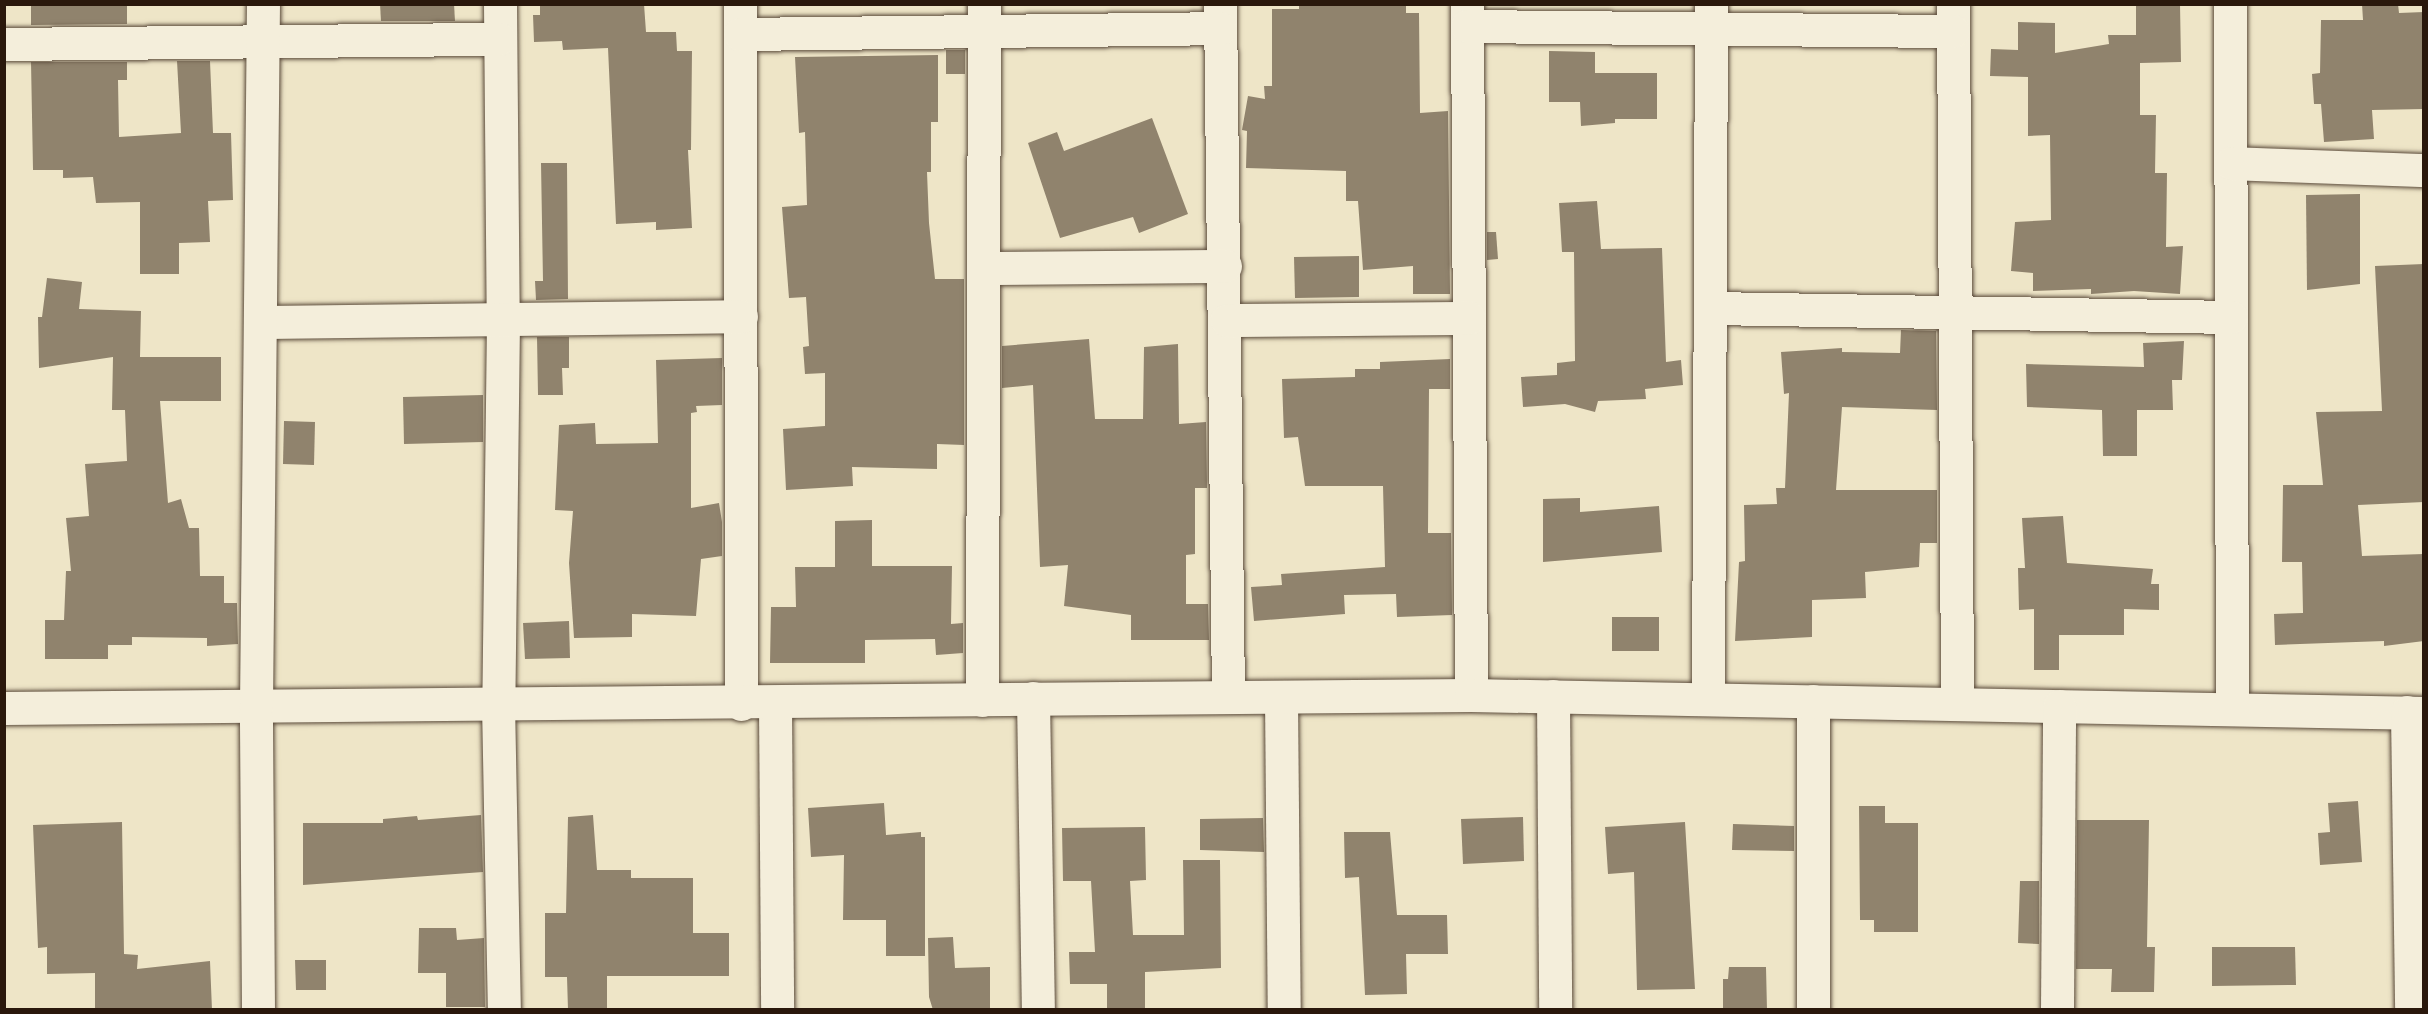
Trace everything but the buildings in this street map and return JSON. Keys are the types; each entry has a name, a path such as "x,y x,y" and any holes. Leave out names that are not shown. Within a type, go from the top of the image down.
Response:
{"street":[{"path":"258,1010 256,706 262,322 263,4"},
{"path":"500,4 502,321 498,703 504,1010"},
{"path":"2230,4 2232,708"},
{"path":"1472,695 1467,15 1953,18 1957,313 1958,701"},
{"path":"741,704 740,19 1220,16 1227,320 1228,697"},
{"path":"982,699 984,18"},
{"path":"1708,699 1711,18"},
{"path":"4,44 499,39"},
{"path":"2231,163 2424,170"},
{"path":"985,268 1225,266"},
{"path":"1711,308 2231,317"},
{"path":"262,322 502,321 741,316"},
{"path":"1227,320 1468,318"},
{"path":"4,708 498,703 741,704 1033,698 1472,695 1958,701 2059,706 2415,712 2411,1010"},
{"path":"1553,696 1555,1010"},
{"path":"1281,697 1284,1010"},
{"path":"1033,698 1038,1010"},
{"path":"1813,701 1813,1010"},
{"path":"775,703 777,1010"},
{"path":"2057,1010 2059,706"}]}
